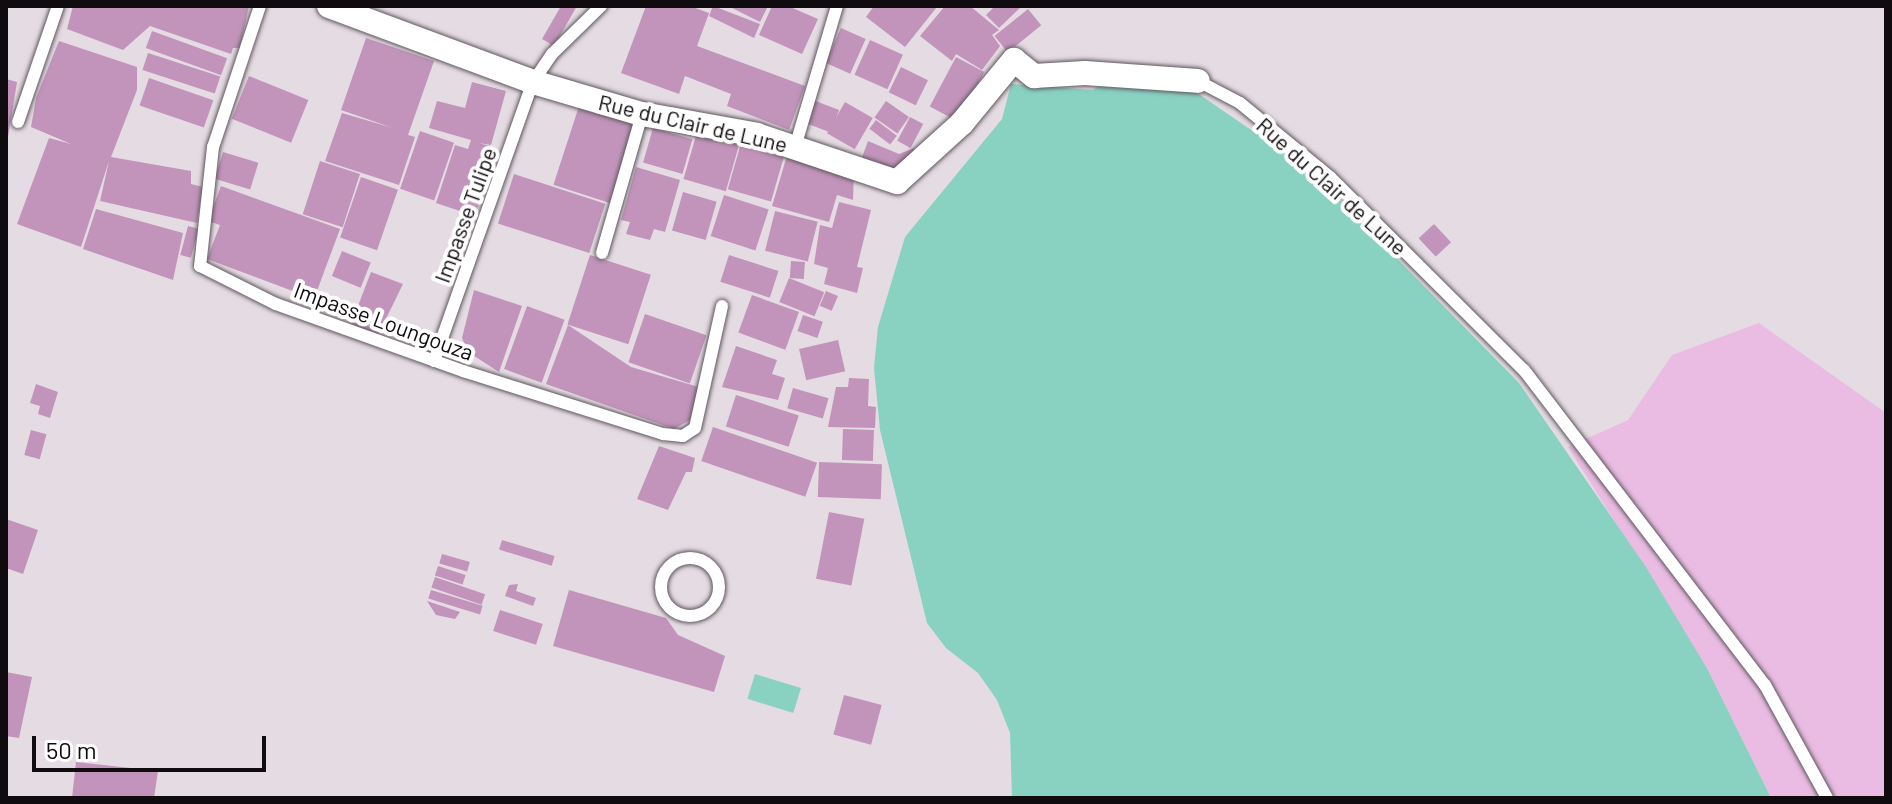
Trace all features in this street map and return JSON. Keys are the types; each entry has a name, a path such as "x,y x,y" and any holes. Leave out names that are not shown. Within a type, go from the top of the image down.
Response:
{"street":[{"name":"Rue du Clair de Lune","path":"329,6 533,82 642,114 795,147 897,182 962,123 1014,60 1034,76 1085,73 1198,81"}],"lane":[{"path":"18,122 58,6"},
{"name":"Impasse Loungouza","path":"260,6 213,147 200,266 276,304 434,361 663,434 683,436 695,428 722,306"},
{"name":"Impasse Tulipe","path":"434,361 533,82 552,54 601,6"},
{"path":"795,147 837,6"},
{"name":"Rue du Clair de Lune","path":"1198,81 1240,103 1330,177 1524,370 1765,685 1827,798"},
{"path":"602,253 642,114"},
{"path":"689,558 703,561 714,569 718,596 699,615 672,610 661,585 665,572 689,558"}],"shaded area":[{"path":"1112,77 1190,88 1311,171 1519,383 1646,567 1708,670 1771,798 1012,798 1010,733 997,700 978,673 946,648 927,623 880,430 874,368 878,327 905,237 1002,119 1011,84 1093,90"},
{"path":"1759,323 1886,413 1886,798 1771,798 1708,670 1568,447 1628,420 1672,355"},
{"path":"755,674 801,688 793,713 747,699"}],"building":[{"path":"73,6 249,6 240,48 233,48 231,54 150,26 123,50 67,29"},
{"path":"561,6 577,6 554,46 542,39"},
{"path":"646,6 690,6 709,13 697,46 805,86 789,130 727,106 731,94 685,76 679,94 621,73"},
{"path":"713,6 760,24 754,38 709,16"},
{"path":"728,6 768,6 760,22"},
{"path":"772,6 788,6 818,19 802,54 759,35"},
{"path":"874,6 937,7 905,47 866,17"},
{"path":"945,6 970,6 999,30 992,35 1000,46 982,70 956,54 952,61 920,36"},
{"path":"995,6 1022,6 999,28 986,15"},
{"path":"1028,9 1041,25 1008,52 995,36"},
{"path":"841,28 866,39 850,74 826,63"},
{"path":"152,31 227,58 221,75 146,48"},
{"path":"366,38 434,61 408,135 415,137 399,185 325,161 342,113 393,128 341,110"},
{"path":"870,40 903,55 887,89 855,75"},
{"path":"59,41 137,67 137,90 111,157 191,171 191,184 203,187 197,223 100,201 109,161 81,247 17,224 49,138 71,144 31,127 36,98"},
{"path":"148,53 220,76 215,94 142,70"},
{"path":"956,57 984,72 958,121 930,106"},
{"path":"901,67 928,80 916,105 889,92"},
{"path":"249,76 308,100 291,143 232,119"},
{"path":"149,78 213,100 204,128 140,105"},
{"path":"6,79 17,82 8,137 6,137"},
{"path":"472,82 506,91 491,145 479,143 490,146 488,154 480,153 494,157 475,216 436,203 455,145 468,149 471,140 429,128 437,101 465,108"},
{"path":"813,100 839,110 831,132 804,122"},
{"path":"886,101 909,117 897,133 875,117"},
{"path":"845,102 873,118 855,149 827,133"},
{"path":"580,103 636,121 610,203 553,185"},
{"path":"910,117 923,124 911,148 897,141"},
{"path":"876,120 897,136 890,144 869,129"},
{"path":"653,128 692,139 682,174 643,163"},
{"path":"420,131 454,143 434,200 400,189"},
{"path":"697,132 739,144 726,191 683,179"},
{"path":"868,141 899,154 914,148 919,159 903,174 859,166"},
{"path":"741,143 784,155 771,202 728,189"},
{"path":"223,152 258,163 250,190 215,179"},
{"path":"788,152 854,171 853,200 837,195 829,222 772,206"},
{"path":"320,161 360,174 343,227 303,214"},
{"path":"636,167 680,180 665,232 654,229 650,240 626,234 630,222 621,220"},
{"path":"514,174 605,204 589,253 498,223"},
{"path":"361,177 398,190 377,250 340,238"},
{"path":"221,186 340,229 314,299 207,259 220,225 208,221"},
{"path":"683,192 717,202 706,240 672,230"},
{"path":"724,195 769,210 755,250 711,236"},
{"path":"839,202 871,210 857,267 863,268 857,293 824,284 828,268 814,264 820,225 832,228"},
{"path":"96,209 183,233 173,280 83,249"},
{"path":"775,211 818,222 808,261 765,251"},
{"path":"1434,224 1451,242 1436,257 1419,238"},
{"path":"188,226 199,229 191,258 180,255"},
{"path":"342,251 371,263 361,288 332,276"},
{"path":"590,255 651,275 628,344 567,324"},
{"path":"729,255 778,271 770,298 720,282"},
{"path":"791,261 805,262 804,279 790,278"},
{"path":"371,272 403,284 378,335 351,324"},
{"path":"789,278 824,292 814,316 779,302"},
{"path":"474,290 522,306 499,372 468,352 462,338"},
{"path":"826,291 838,296 832,311 820,306"},
{"path":"752,295 799,312 785,350 738,333"},
{"path":"527,306 565,320 542,383 504,369"},
{"path":"645,314 706,335 690,383 628,362"},
{"path":"803,315 823,322 817,338 797,331"},
{"path":"568,325 631,367 702,388 690,420 674,429 546,384"},
{"path":"838,340 845,371 806,380 799,349"},
{"path":"736,346 777,360 772,374 785,378 778,400 722,387"},
{"path":"849,378 869,379 868,406 876,407 875,428 828,427 836,387 848,387"},
{"path":"36,384 58,392 50,418 38,414 40,406 30,403"},
{"path":"793,388 829,398 823,418 787,408"},
{"path":"736,395 799,415 789,447 726,426"},
{"path":"713,427 817,463 805,497 701,461"},
{"path":"843,429 874,430 873,461 842,460"},
{"path":"31,430 46,434 40,459 24,455"},
{"path":"659,446 695,458 692,472 686,472 668,510 637,499"},
{"path":"819,462 882,464 881,499 818,497"},
{"path":"829,512 864,519 851,586 816,579"},
{"path":"6,519 38,530 23,574 6,568"},
{"path":"502,540 555,556 552,566 499,550"},
{"path":"442,554 470,562 467,572 439,564"},
{"path":"438,566 466,575 462,584 435,576"},
{"path":"435,577 485,594 482,605 431,587"},
{"path":"518,584 516,591 536,598 533,606 505,596 509,585"},
{"path":"431,590 483,606 480,614 428,599"},
{"path":"569,590 666,618 678,635 725,656 714,692 553,646"},
{"path":"427,601 460,612 455,619 436,615"},
{"path":"500,610 543,624 536,645 493,631"},
{"path":"6,672 32,677 19,738 6,736"},
{"path":"844,695 882,705 871,745 833,735"},
{"path":"76,762 158,771 154,798 72,798"}]}
